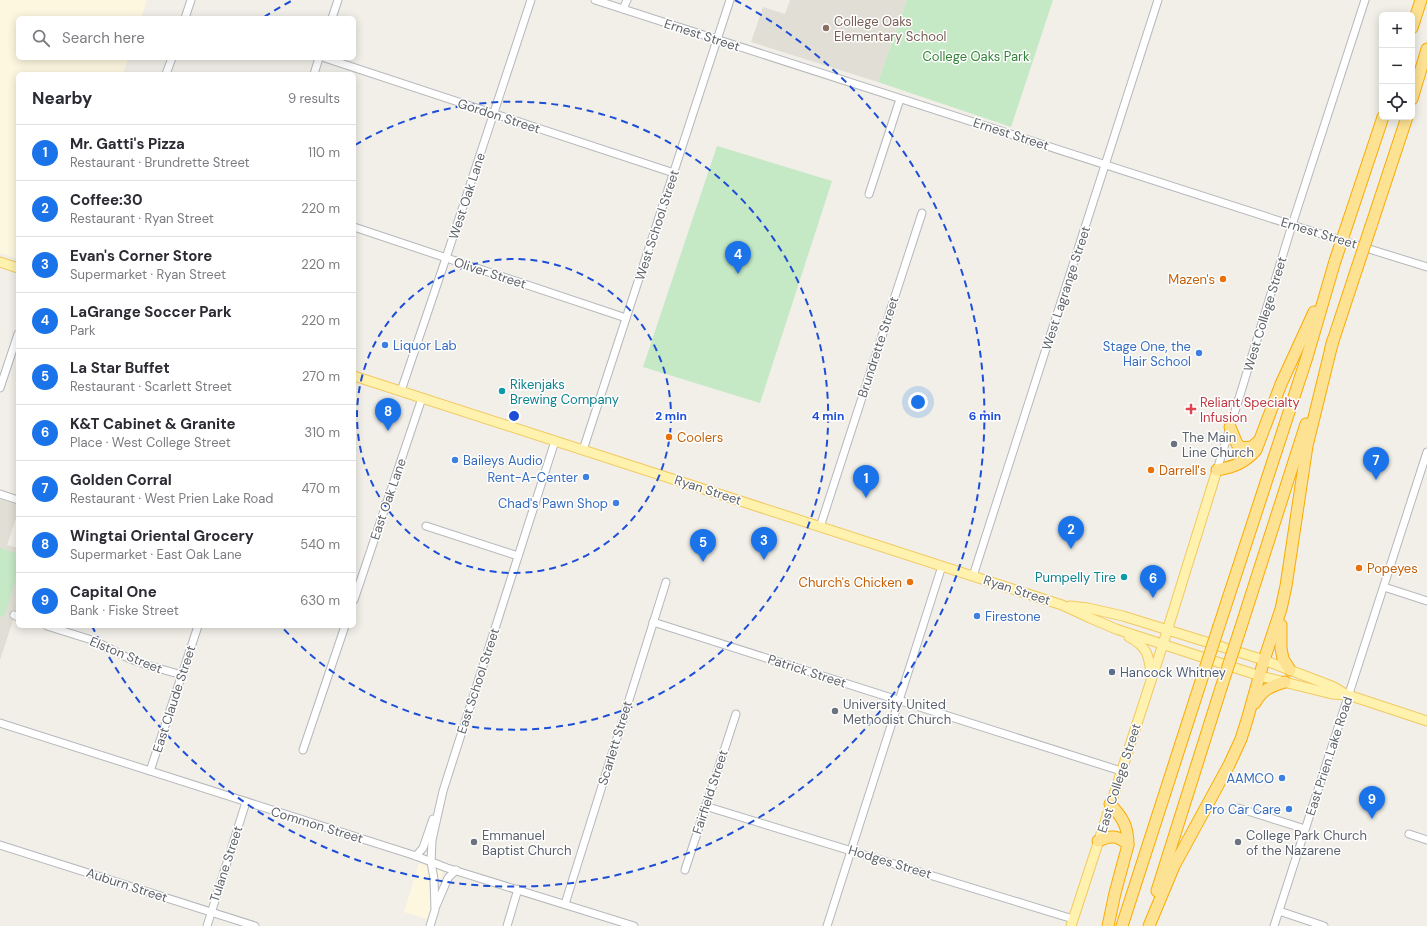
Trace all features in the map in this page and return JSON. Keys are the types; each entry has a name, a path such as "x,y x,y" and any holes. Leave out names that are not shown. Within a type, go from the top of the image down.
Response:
{"highway":[{"path":"1415,19 1421,0"},
{"path":"1415,89 1427,49"},
{"path":"1122,926 1307,357 1335,261 1382,120"},
{"path":"1146,926 1264,553 1406,120"},
{"path":"1217,470 1239,464 1249,458 1256,450 1281,384 1330,277"},
{"path":"1290,670 1283,660 1281,648 1280,634 1283,601 1307,446 1333,340"},
{"path":"1230,426 1237,444 1242,448 1252,447 1260,440"},
{"path":"1149,926 1174,866 1229,765 1241,739 1264,660 1277,626 1283,601"},
{"path":"1247,720 1256,700 1263,692 1270,686 1285,682"},
{"path":"1108,926 1114,893 1128,845 1128,832 1126,824 1110,804"},
{"path":"1098,841 1107,837 1114,837 1122,839 1128,845"}],"main road":[{"path":"0,262 16,267"},
{"name":"Ryan Street","path":"356,377 1062,605 1116,629 1260,676 1332,694 1348,695"},
{"name":"West College Street","path":"1167,630 1217,470"},
{"name":"Ryan Street","path":"1062,605 1088,608 1124,616 1264,660 1334,687 1348,695 1427,721"},
{"path":"1116,629 1138,641 1144,647 1148,655 1151,680"},
{"name":"East College Street","path":"1072,923 1167,630"}],"street":[{"path":"186,16 192,0"},
{"path":"333,16 338,0"},
{"name":"West Oak Lane","path":"401,391 531,0"},
{"name":"Ernest Street","path":"595,0 1292,225 1427,266"},
{"path":"624,9 627,0"},
{"name":"West School Street","path":"583,450 730,0"},
{"name":"West Lagrange Street","path":"973,576 1158,0"},
{"name":"West College Street","path":"1217,470 1292,225 1365,0"},
{"path":"167,72 171,60"},
{"path":"315,72 318,60"},
{"name":"Gordon Street","path":"330,60 674,173"},
{"path":"869,194 900,99"},
{"name":"Brundrette Street","path":"820,527 922,214"},
{"name":"Oliver Street","path":"356,228 626,318"},
{"path":"0,388 16,340"},
{"name":"East Oak Lane","path":"356,594 422,398"},
{"name":"East School Street","path":"430,926 435,910 434,879 431,862 432,840 443,791 555,441"},
{"name":"East Prien Lake Road","path":"1274,926 1427,452"},
{"path":"0,494 16,499"},
{"path":"426,526 518,556"},
{"path":"827,926 942,566"},
{"name":"Scarlett Street","path":"565,904 666,582"},
{"path":"1384,587 1427,601"},
{"name":"Patrick Street","path":"653,622 1121,771"},
{"name":"Elston Street","path":"54,628 95,641 122,655 147,665 182,675"},
{"name":"East Claude Street","path":"150,772 197,628"},
{"path":"303,750 344,628"},
{"name":"Fairfield Street","path":"685,870 736,714"},
{"name":"Common Street","path":"0,723 634,926"},
{"path":"416,856 422,848 443,791"},
{"name":"Tulane Street","path":"206,926 246,802"},
{"name":"Hodges Street","path":"706,806 851,850 1072,923"},
{"path":"1238,808 1305,829"},
{"path":"1409,834 1427,840"},
{"name":"Auburn Street","path":"0,845 255,926"},
{"path":"435,910 448,878 456,870"},
{"path":"507,926 518,889"},
{"path":"1279,911 1324,926"}],"shaded area":[{"path":"0,0 147,0 142,16 16,16 16,60 127,60 124,72 16,72 16,258 0,253"},
{"name":"College Oaks Elementary School","path":"790,0 907,0 878,82 751,42 763,7 785,14"},
{"path":"0,499 16,504 16,518 7,545 16,547 16,611 0,660"},
{"path":"419,863 443,871 427,919 404,912"}],"green space":[{"name":"College Oaks Park","path":"907,0 1053,0 1011,127 878,82"},
{"path":"717,146 832,181 760,403 643,367"},
{"path":"0,548 16,553 16,579 4,617 0,616"}],"place":[{"name":"College Oaks Elementary School","path":"826,28"},
{"name":"LaGrange Soccer Park","path":"738,274"},
{"name":"Mazen's","path":"1223,279"},
{"name":"Liquor Lab","path":"385,345"},
{"name":"Stage One, the Hair School","path":"1199,353"},
{"name":"Rikenjaks Brewing Company","path":"502,391"},
{"name":"Reliant Specialty Infusion","path":"1191,409"},
{"name":"Wingtai Oriental Grocery","path":"388,431"},
{"name":"Coolers","path":"669,437"},
{"name":"The Main Line Church","path":"1174,444"},
{"name":"Baileys Audio","path":"455,460"},
{"name":"Darrell's","path":"1151,470"},
{"name":"Rent-A-Center","path":"586,477"},
{"name":"Golden Corral","path":"1376,480"},
{"name":"Mr. Gatti's Pizza","path":"866,498"},
{"name":"Chad's Pawn Shop","path":"616,503"},
{"name":"Coffee:30","path":"1071,549"},
{"name":"Evan's Corner Store","path":"764,560"},
{"name":"La Star Buffet","path":"703,562"},
{"name":"Popeyes","path":"1359,568"},
{"name":"Pumpelly Tire","path":"1124,577"},
{"name":"Church's Chicken","path":"910,582"},
{"name":"K&T Cabinet & Granite","path":"1153,598"},
{"name":"Firestone","path":"977,616"},
{"name":"Hancock Whitney","path":"1112,672"},
{"name":"University United Methodist Church","path":"835,711"},
{"name":"AAMCO","path":"1282,778"},
{"name":"Pro Car Care","path":"1289,809"},
{"name":"Capital One","path":"1372,819"},
{"name":"Emmanuel Baptist Church","path":"474,842"},
{"name":"College Park Church of the Nazarene","path":"1238,842"}]}
